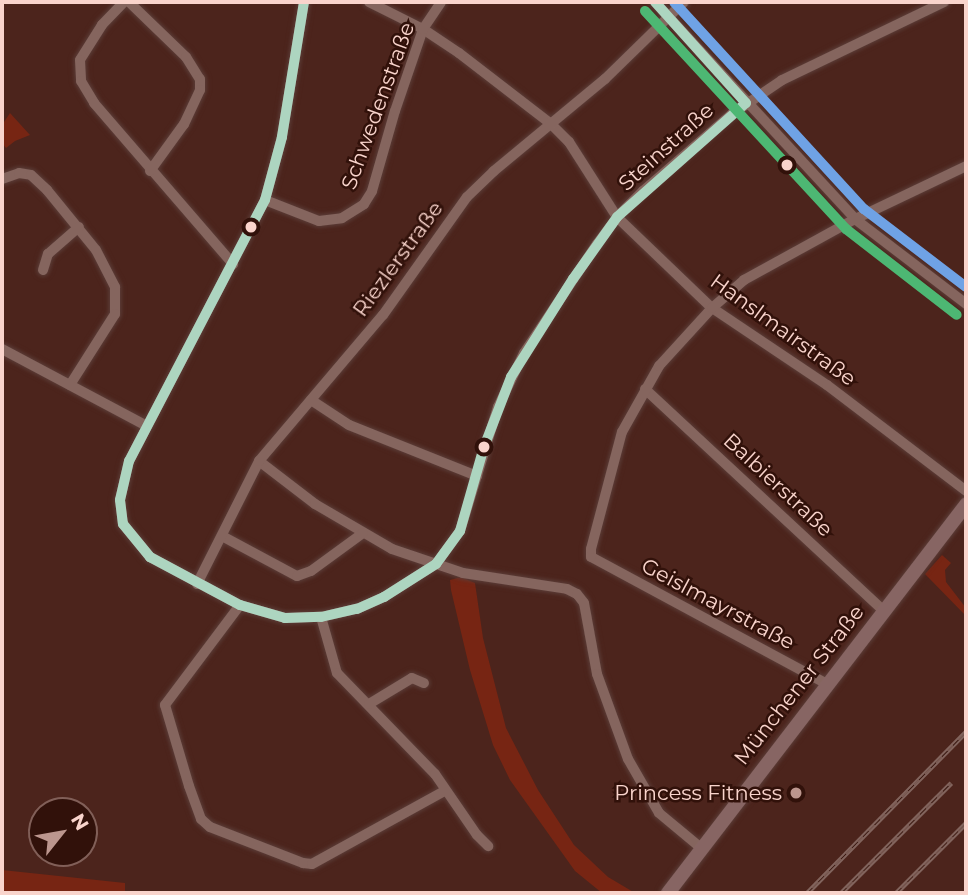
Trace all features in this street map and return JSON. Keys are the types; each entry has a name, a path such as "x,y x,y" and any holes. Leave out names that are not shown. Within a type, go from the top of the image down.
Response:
{"main road":[{"name":"Münchener Straße","path":"667,893 966,504"}],"street":[{"path":"150,171 184,124 200,90 200,79 186,57 127,2 102,25 80,60 81,81 94,103 150,171 233,264"},
{"name":"Steinstraße","path":"304,2 282,137 265,200 147,426 122,480 120,500 123,524 150,557 240,605 285,618 321,617 357,609 384,597 436,564 460,531 498,407 513,375 570,283 617,217 746,103 821,60 944,2"},
{"name":"Hanslmairstraße","path":"369,2 423,29 459,53 550,123 569,142 617,217 712,308 828,385 966,491"},
{"name":"Schwedenstraße","path":"265,200 319,221 342,218 364,204 372,191 423,29 441,2"},
{"path":"655,2 855,219 966,304"},
{"name":"Riezlerstraße","path":"197,584 259,461 383,315 467,197 550,123 606,79 684,2"},
{"path":"645,389 659,366 712,308 744,280 855,219 966,166"},
{"path":"2,179 19,173 31,175 79,227 108,269 115,287 115,314 70,385"},
{"path":"43,270 48,254 79,227"},
{"path":"2,349 147,426"},
{"name":"Geislmayrstraße","path":"645,389 622,432 591,549 592,557 827,684"},
{"name":"Balbierstraße","path":"645,389 883,610"},
{"path":"311,400 349,425 477,476"},
{"path":"259,461 315,504 393,549 491,580 568,589 578,594 584,603 600,684 628,759 659,813 701,848"},
{"path":"222,537 297,576 311,571 363,533"},
{"path":"240,605 165,705 201,819 210,827 303,863 312,864 444,791"},
{"path":"321,617 337,673 435,774 444,791 488,846"},
{"path":"369,704 412,678 424,683"}],"shaded area":[{"path":"10,113 30,135 6,148 2,143 2,125"},
{"path":"942,555 951,563 945,570 946,582 966,608 966,616 925,574"},
{"path":"461,577 475,583 483,638 506,728 538,790 574,845 608,877 635,893 602,893 575,871 510,780 493,745 470,670 450,580"},
{"path":"2,870 125,883 125,893 2,893"}],"railway":[{"path":"807,893 966,732"},
{"path":"841,893 951,783"},
{"path":"896,893 966,823"}],"transit line":[{"path":"304,2 282,137 265,200 129,461 120,500 123,524 150,557 240,605 285,618 321,617 357,609 384,597 436,564 460,531 484,447 511,377 573,279 617,217 746,103"},
{"path":"655,2 746,103"},
{"path":"674,2 864,209 966,287"},
{"path":"645,11 846,229 957,315"}],"place":[{"name":"Princess Fitness","path":"796,793"}]}
